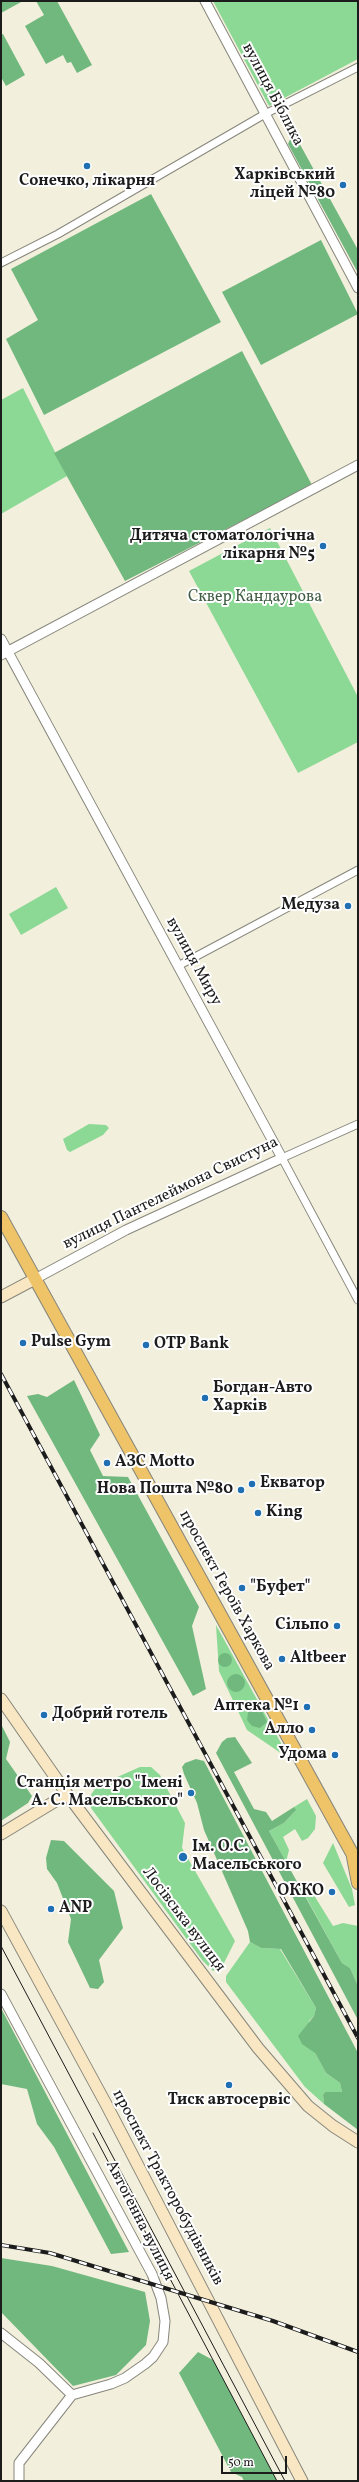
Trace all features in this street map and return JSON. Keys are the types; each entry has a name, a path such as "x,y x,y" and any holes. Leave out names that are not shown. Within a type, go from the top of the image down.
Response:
{"main road":[{"name":"проспект Героїв Харкова","path":"1,1217 355,1860 358,1883"},
{"name":"вулиця Пантелеймона Свистуна","path":"1,1297 36,1279"},
{"name":"Лосівська вулиця","path":"1,1699 67,1794 280,2075 308,2106 333,2126 358,2142"},
{"path":"1,1834 67,1794"},
{"name":"проспект Тракторобудівників","path":"1,1911 106,2104 302,2481"}],"street":[{"name":"вулиця Біблика","path":"205,1 358,288"},
{"path":"1,263 58,234 265,114 358,67"},
{"path":"4,653 358,465"},
{"name":"вулиця Миру","path":"1,639 4,653 178,966 358,1300"},
{"path":"178,966 358,870"},
{"name":"вулиця Пантелеймона Свистуна","path":"36,1279 126,1230 358,1124"},
{"name":"Автоґенна вулиця","path":"1,1994 152,2274 164,2310 165,2335 153,2357 125,2378 72,2395"},
{"path":"1,2333 39,2362 72,2395 19,2463 19,2481"}],"green space":[{"path":"1,1 23,1 1,13"},
{"path":"36,1 57,1 92,65 77,73 71,62 67,63 63,55 46,64 25,26 44,15"},
{"path":"213,1 358,1 358,59 269,106"},
{"path":"3,34 25,75 6,86 1,77 1,35"},
{"path":"291,137 297,139 358,250 358,273 288,144"},
{"path":"151,194 221,322 44,415 6,339 38,320 11,269"},
{"path":"321,240 358,314 261,365 222,292"},
{"path":"242,351 312,485 125,581 54,453"},
{"path":"23,388 67,476 1,514 1,400"},
{"name":"Сквер Кандаурова","path":"270,528 358,697 358,742 298,773 189,571"},
{"path":"56,887 68,908 21,935 9,914"},
{"path":"89,1124 106,1125 109,1128 103,1135 70,1152 67,1150 63,1139"},
{"path":"74,1380 100,1435 90,1450 103,1476 128,1477 199,1607 192,1626 206,1689 193,1696 27,1396 38,1394 47,1397"},
{"path":"216,1625 287,1754 285,1756 247,1730 219,1671"},
{"path":"225,1653 230,1655 232,1660 230,1665 225,1667 220,1665 218,1660 220,1655"},
{"path":"232,1674 240,1674 245,1679 243,1690 240,1692 232,1692 227,1687 227,1679"},
{"path":"255,1703 260,1707 267,1722 260,1728 252,1726 247,1720 249,1705"},
{"path":"1,1724 10,1742 6,1759 32,1796 28,1803 1,1821"},
{"path":"235,1737 252,1763 234,1772 254,1809 266,1812 272,1821 294,1807 296,1810 284,1823 269,1831 342,1963 350,1968 358,1986 358,2020 216,1753 222,1742 227,1738"},
{"path":"196,1759 204,1761 358,2053 358,2130 324,2104 323,2095 325,2092 342,2092 340,2083 326,2073 315,2053 302,2044 298,2036 314,2016 316,2008 281,1949 261,1948 250,1942 248,1931 204,1830 197,1803 184,1774 182,1767 185,1763"},
{"path":"140,1767 151,1767 160,1775 185,1823 182,1848 235,1941 223,1965 213,1971 202,1960 91,1808 90,1796 97,1786"},
{"path":"307,1799 316,1816 315,1829 308,1838 302,1841 295,1829 283,1837 289,1850 286,1862 269,1831 284,1823 295,1811 294,1807"},
{"path":"51,1840 64,1841 114,1891 123,1928 99,1960 104,1982 98,1989 90,1988 68,1942 71,1919 57,1883 47,1869 46,1858"},
{"path":"333,1843 352,1889 355,1905 349,1907 323,1863"},
{"path":"301,1888 312,1892 333,1926 343,1923 358,1926 358,1986 350,1968 342,1963"},
{"path":"250,1942 261,1948 280,1949 316,2008 314,2016 309,2021 315,2053 326,2073 340,2083 342,2092 325,2092 323,2095 324,2104 305,2087 226,1982 226,1976"},
{"path":"1,2008 129,2252 111,2254 54,2147 37,2124 27,2089 1,2084"},
{"path":"1,2258 52,2266 145,2292 150,2321 146,2345 116,2375 73,2386 1,2312"},
{"path":"198,2352 213,2360 277,2481 244,2481 242,2477 231,2472 179,2373"}],"tram line":[{"path":"1,1946 285,2481"},
{"path":"93,2133 277,2481"}],"railway":[{"path":"1,1374 358,2038"},
{"path":"1,2245 50,2253 273,2321 358,2352"}],"place":[{"name":"Сонечко, лікарня","path":"87,166"},
{"name":"Харківський ліцей №80","path":"343,185"},
{"name":"Дитяча стоматологiчна лiкарня №5","path":"323,546"},
{"name":"Медуза","path":"348,906"},
{"name":"Pulse Gym","path":"23,1343"},
{"name":"OTP Bank","path":"146,1345"},
{"name":"Богдан-Авто Харків","path":"205,1398"},
{"name":"АЗС Motto","path":"107,1463"},
{"name":"Екватор","path":"252,1484"},
{"name":"Нова Пошта №80","path":"241,1490"},
{"name":"King","path":"258,1513"},
{"name":"\"Буфет\"","path":"242,1588"},
{"name":"Сільпо","path":"337,1626"},
{"name":"Altbeer","path":"282,1659"},
{"name":"Аптека №1","path":"307,1707"},
{"name":"Добрий готель","path":"44,1715"},
{"name":"Алло","path":"312,1730"},
{"name":"Удома","path":"335,1755"},
{"name":"Станція метро \"Імені А. С. Масельського\"","path":"191,1793"},
{"name":"Ім. О.С. Масельського","path":"183,1857"},
{"name":"ОККО","path":"332,1892"},
{"name":"ANP","path":"51,1909"},
{"name":"Тиск автосервіс","path":"229,2085"}]}
